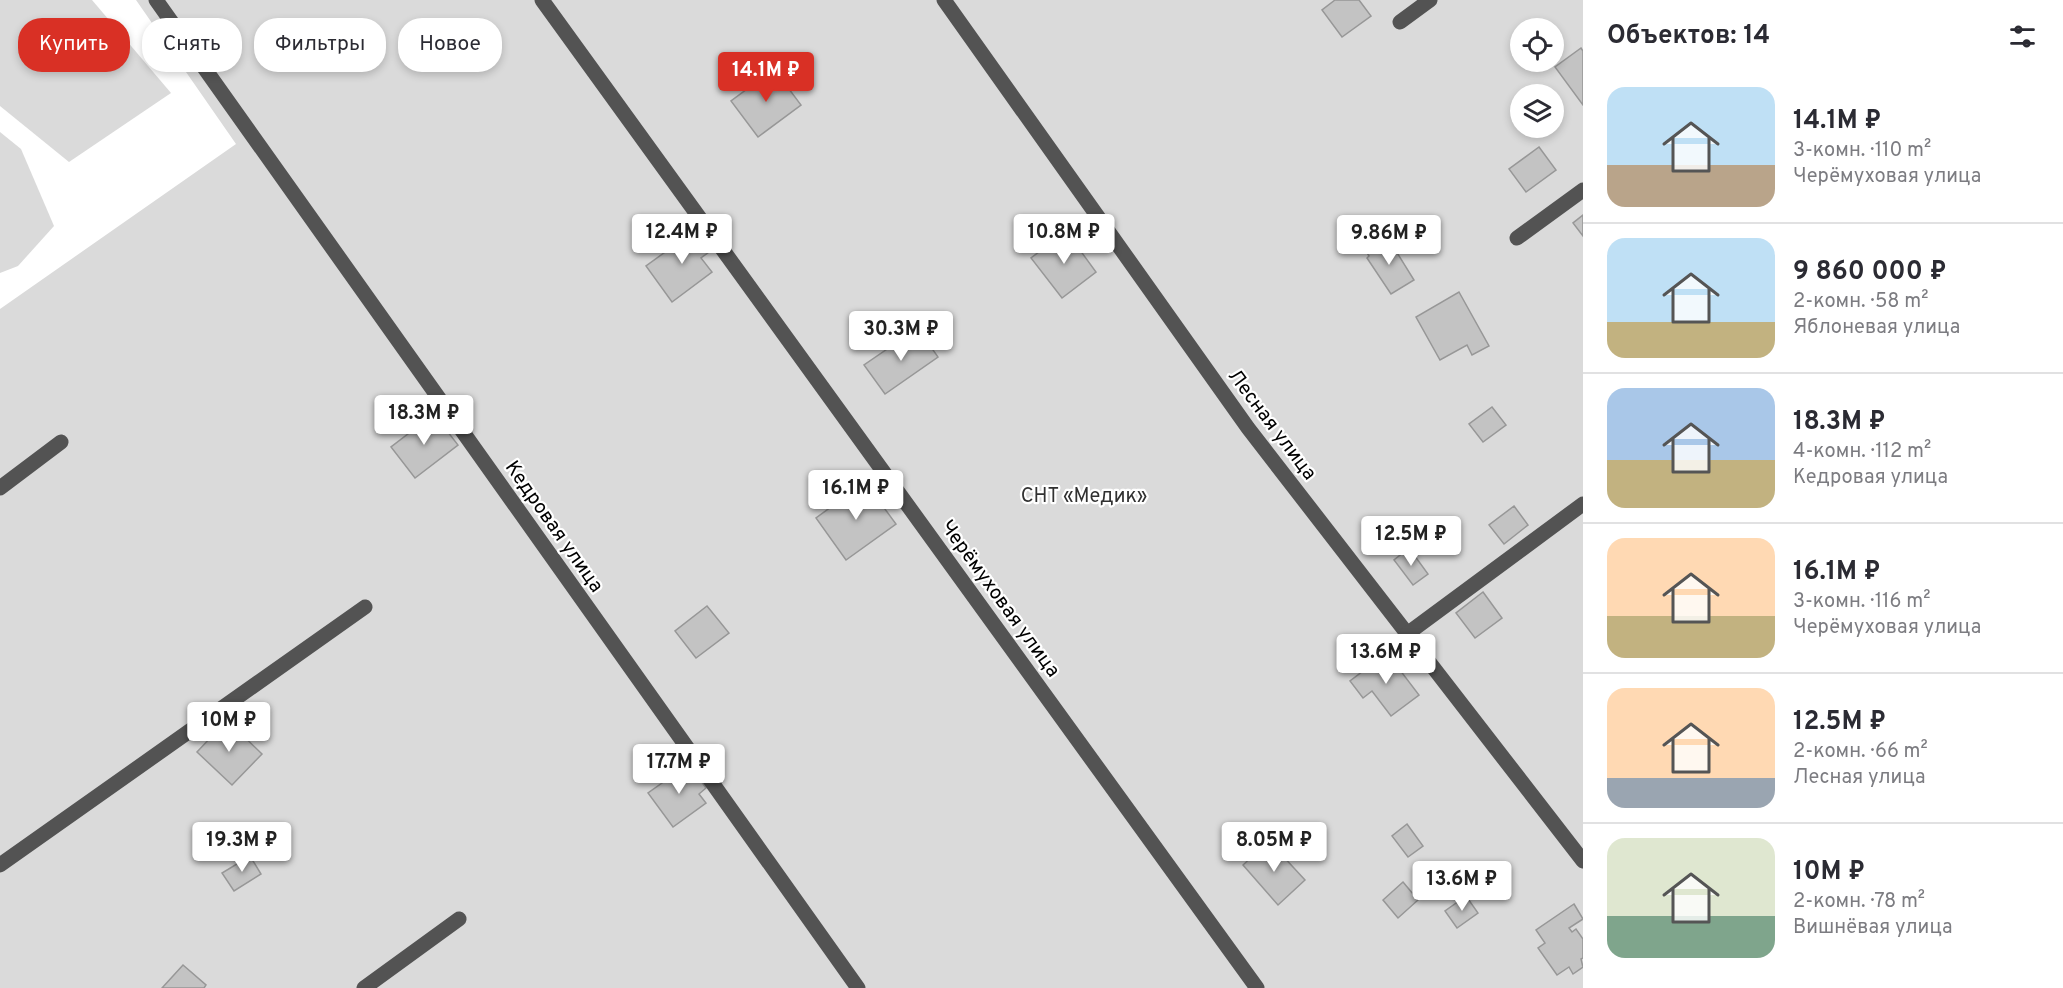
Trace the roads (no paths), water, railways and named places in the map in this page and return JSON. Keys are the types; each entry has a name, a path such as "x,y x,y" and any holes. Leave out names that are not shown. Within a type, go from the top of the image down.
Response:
{"street":[{"name":"Кедровая улица","path":"156,0 858,988"},
{"name":"Черёмуховая улица","path":"542,0 1257,988"},
{"name":"Лесная улица","path":"944,0 1248,428 1583,861"},
{"path":"1400,22 1430,0"},
{"path":"1517,238 1583,190"},
{"path":"0,488 61,442"},
{"path":"1407,634 1583,504"},
{"path":"0,865 365,608"},
{"path":"364,988 459,919"}],"park label":[{"name":"СНТ «Медик»","path":"1084,495"}]}
